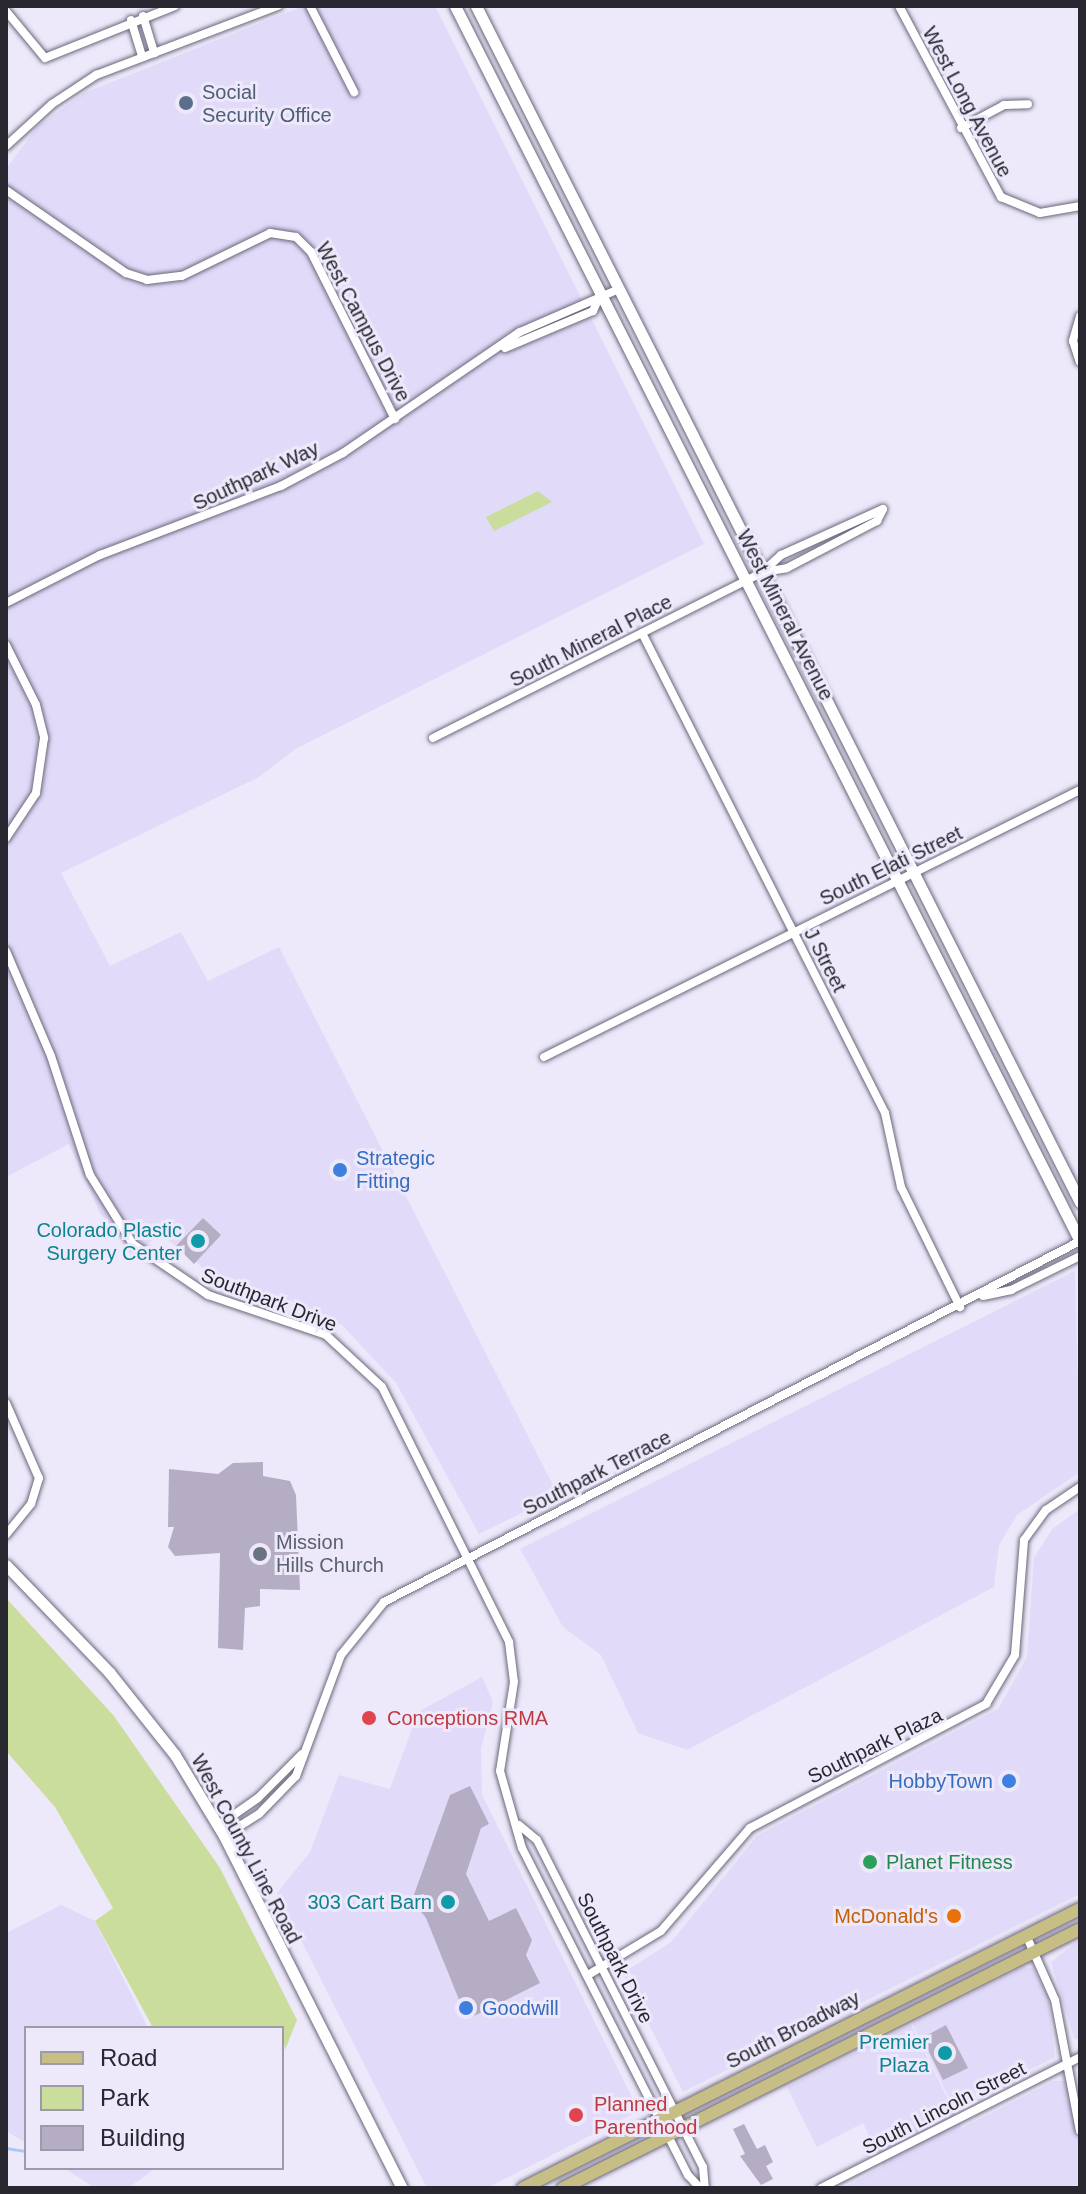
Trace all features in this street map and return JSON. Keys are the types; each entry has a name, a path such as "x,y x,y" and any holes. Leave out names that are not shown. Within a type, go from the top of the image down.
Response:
{"main road":[{"name":"West Mineral Avenue","path":"455,6 1080,1241"},
{"name":"West Mineral Avenue","path":"476,6 1080,1202"},
{"name":"West County Line Road","path":"6,1565 138,1706 221,1831 402,2188"},
{"name":"South Broadway","path":"523,2188 1080,1909"},
{"name":"South Broadway","path":"563,2188 1080,1929"}],"street":[{"path":"6,8 45,58 131,20 175,6"},
{"path":"6,146 75,87 142,57 202,40 278,6"},
{"path":"310,6 354,92"},
{"name":"West Long Avenue","path":"899,6 993,188 1015,206 1040,213 1080,206"},
{"path":"143,16 154,53"},
{"path":"131,20 142,57"},
{"path":"961,128 1004,105 1028,104"},
{"name":"West Campus Drive","path":"6,190 126,273 147,280 182,276 270,233 296,237 311,252 395,419"},
{"name":"Southpark Way","path":"6,603 100,555 281,486 395,419 504,348 593,311 601,298 619,289"},
{"path":"1078,357 1073,335 1080,316"},
{"name":"South Mineral Place","path":"433,738 763,572 792,549 883,509 877,521 787,568 763,572"},
{"name":"J Street","path":"642,633 885,1113 901,1187 960,1307"},
{"path":"6,645 36,705 44,738 36,793 6,838"},
{"name":"South Elati Street","path":"544,1057 1080,790"},
{"name":"Southpark Drive","path":"6,951 51,1056 90,1175 114,1220 180,1281 326,1335 366,1367 468,1557 511,1650 514,1682 500,1763 522,1848 667,2134 702,2188"},
{"name":"Southpark Terrace","path":"983,1296 1080,1241"},
{"name":"Southpark Terrace","path":"221,1831 283,1792 303,1754 335,1667 361,1624 396,1594 960,1307 1080,1256"},
{"path":"6,1403 39,1478 31,1504 6,1535"},
{"name":"Southpark Plaza","path":"588,1975 661,1931 750,1828 986,1704 1015,1655 1024,1540 1046,1510 1080,1487"},
{"name":"Southpark Terrace","path":"221,1831 303,1754"},
{"name":"Southpark Drive","path":"518,1824 537,1840 602,1967 703,2167 702,2188"},
{"path":"1026,1935 1055,2000 1080,2131"},
{"name":"South Lincoln Street","path":"822,2188 1080,2057"}],"shaded area":[{"path":"303,6 435,6 704,544 297,748 259,777 61,873 110,966 181,932 208,981 279,947 558,1495 479,1534 396,1383 342,1325 212,1275 159,1233 135,1257 100,1213 69,1144 6,1177 6,169 37,127 84,93"},
{"path":"1075,1271 1080,1472 1017,1515 999,1545 994,1587 687,1750 638,1733 601,1655 563,1627 520,1549"},
{"path":"1080,1509 1080,1894 683,2092 623,1973 671,1942 757,1836 998,1709 1027,1657 1034,1558 1052,1529"},
{"path":"482,1677 493,1702 481,1749 482,1795 639,2111 487,2188 427,2188 277,1893 310,1852 339,1775 390,1789 418,1712"},
{"path":"61,1905 95,1921 147,2026 24,2026 24,2142 6,2131 6,1933"},
{"path":"1080,1939 1080,2041 1074,2038 1051,1962"},
{"path":"1024,1967 1033,1968 1048,1996 1055,2057 954,2108 912,2023"},
{"path":"911,2024 962,2128 1054,2081 1067,2081 1080,2140 1080,2188 843,2188 883,2166 863,2123 817,2147 787,2087"},
{"path":"67,2170 153,2170 128,2188 95,2188"}],"green space":[{"path":"538,491 552,502 494,531 486,517"},
{"path":"6,1598 114,1716 220,1868 297,2020 285,2050 284,2026 152,2026 95,1921 113,1908 55,1807 6,1751"}],"building":[{"name":"Colorado Plastic Surgery Center","path":"203,1218 221,1235 194,1264 176,1246"},
{"name":"Mission Hills Church","path":"263,1462 263,1476 290,1481 296,1495 300,1590 260,1589 260,1606 245,1608 243,1650 218,1648 220,1553 175,1556 168,1547 174,1527 168,1527 169,1469 218,1474 233,1463"},
{"name":"303 Cart Barn","path":"470,1786 489,1824 481,1828 466,1874 489,1921 516,1908 532,1940 526,1955 540,1983 474,2016 471,2009 464,2012 426,1918 412,1900 450,1795"},
{"name":"Premier Plaza","path":"946,2025 968,2068 943,2080 922,2038"},
{"path":"744,2124 757,2149 765,2145 773,2162 766,2166 773,2179 761,2185 740,2156 745,2154 733,2129"}],"waterway":[{"path":"6,2148 24,2151"}],"place":[{"name":"Social Security Office","path":"186,103"},
{"name":"Strategic Fitting","path":"340,1170"},
{"name":"Colorado Plastic Surgery Center","path":"198,1241"},
{"name":"Mission Hills Church","path":"260,1554"},
{"name":"Conceptions RMA","path":"369,1718"},
{"name":"HobbyTown","path":"1009,1781"},
{"name":"Planet Fitness","path":"870,1862"},
{"name":"303 Cart Barn","path":"448,1902"},
{"name":"McDonald's","path":"954,1916"},
{"name":"Goodwill","path":"466,2008"},
{"name":"Premier Plaza","path":"945,2053"},
{"name":"Planned Parenthood","path":"576,2115"}]}
